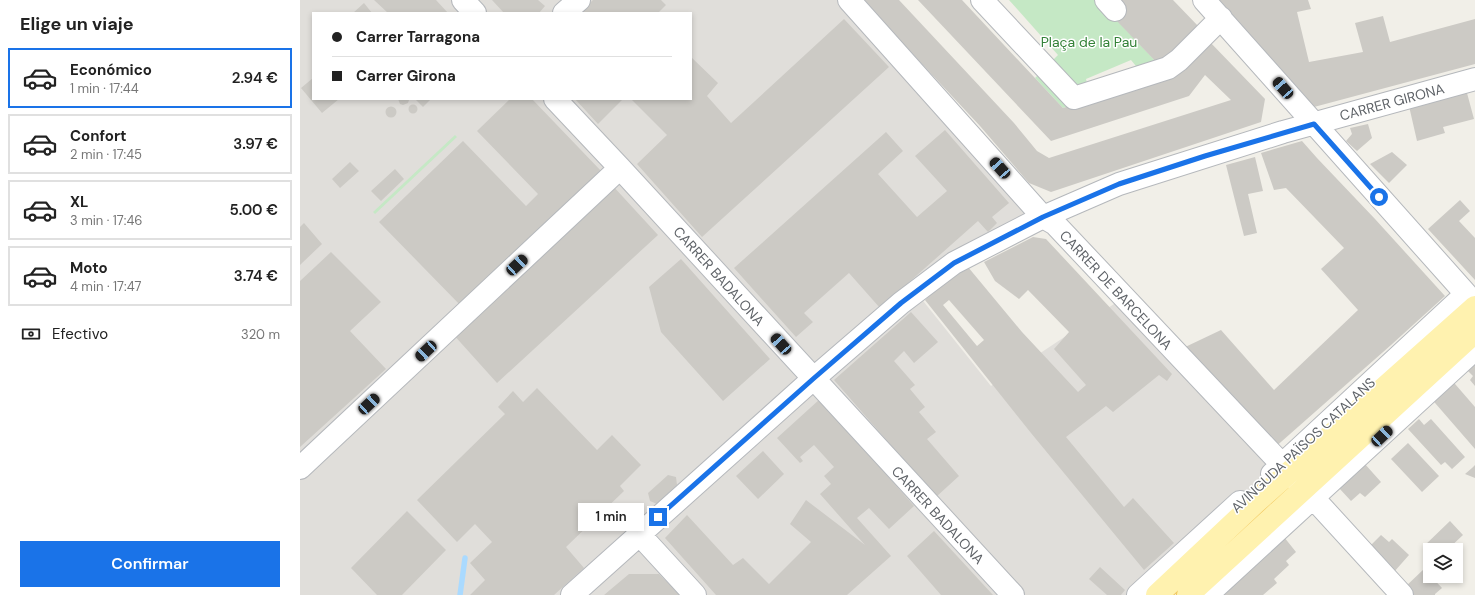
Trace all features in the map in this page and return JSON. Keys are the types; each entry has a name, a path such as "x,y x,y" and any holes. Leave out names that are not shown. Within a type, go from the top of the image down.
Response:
{"main road":[{"name":"AVINGUDA PAÏSOS CATALANS","path":"1157,595 1256,502 1285,469 1472,302"},
{"path":"1188,595 1309,494 1475,332"}],"street":[{"path":"463,0 474,12"},
{"path":"565,12 579,0"},
{"name":"CARRER DE BARCELONA","path":"849,0 1043,217 1055,224 1402,595"},
{"path":"982,0 1074,98 1168,68 1179,60 1221,18"},
{"path":"1204,0 1472,302"},
{"name":"CARRER GIRONA","path":"572,595 813,379 901,303 954,263 1043,217 1119,184 1205,156 1475,79"},
{"name":"CARRER BADALONA","path":"556,100 1013,595"},
{"path":"300,468 620,168"},
{"path":"1208,595 1309,494 1475,349"},
{"name":"AVINGUDA PAÏSOS CATALANS","path":"1138,595 1285,469"},
{"path":"639,534 695,595"}],"shaded area":[{"path":"300,0 849,0 1043,217 916,292 991,386 1123,298 1289,473 1152,595 300,595"}],"green space":[{"name":"Plaça de la Pau","path":"1009,0 1098,0 1159,65 1140,71 1131,60 1086,79 1091,99 1063,108 1035,78 1058,55"},
{"path":"455,135 457,137 375,214 373,212"}],"building":[{"path":"374,0 436,0 447,12 387,12"},
{"path":"492,0 538,0 545,6 540,12 503,12"},
{"path":"593,0 661,0 666,5 659,12 580,12"},
{"path":"862,0 899,0 1014,123 1037,151 1049,158 1231,100 1205,75 1189,96 1051,141 918,0 962,0 1063,108 1162,76 1208,40 1265,99 1261,122 1051,192 1029,183 980,126"},
{"path":"1117,0 1173,0 1199,27 1159,65 1115,19"},
{"path":"1216,0 1308,0 1311,9 1297,12 1309,62 1363,52 1355,23 1383,16 1390,42 1475,19 1475,64 1314,107"},
{"path":"364,3 371,12 354,12"},
{"path":"844,19 889,67 702,237 637,164 667,135 632,100 692,100 692,58 718,83 707,96 731,123"},
{"path":"312,79 312,100 338,100 322,113 301,88"},
{"path":"1467,93 1474,119 1443,127 1445,133 1417,141 1409,106"},
{"path":"398,100 409,100 408,103 403,105 400,104"},
{"path":"416,100 430,100 423,107"},
{"path":"509,100 533,100 603,173 463,308 379,222 463,141 526,206 538,194 477,131"},
{"path":"576,100 622,100 598,124"},
{"path":"413,104 418,109 413,114 408,109"},
{"path":"391,106 395,108 397,112 395,116 391,118 387,116 385,112 387,108"},
{"path":"1368,124 1372,138 1357,151 1346,141 1352,134 1350,128"},
{"path":"945,130 1009,203 992,217 997,223 988,232 978,221 880,308 849,273 804,313 813,322 796,337 734,268 886,132 903,151 878,174 917,217 947,191 915,156"},
{"path":"1302,141 1445,296 1273,449 1181,349 1221,330 1274,390 1358,310 1321,269 1344,248 1286,188 1274,190 1261,153"},
{"path":"1392,152 1407,165 1389,183 1370,164"},
{"path":"1255,157 1263,191 1248,194 1257,233 1244,236 1226,165"},
{"path":"350,162 359,171 340,188 332,179"},
{"path":"395,169 404,179 381,201 371,191"},
{"path":"612,185 658,235 497,383 452,333"},
{"path":"1460,200 1470,211 1459,221 1475,238 1475,280 1428,229"},
{"path":"304,223 322,244 300,265 300,227"},
{"path":"1033,237 1046,239 1172,374 1167,381 1159,375 1113,412 1106,406 1066,437 1124,507 1133,498 1174,543 1144,570 1031,433 925,300 948,279 968,267 1022,332 1078,392 1086,385 1054,349 1069,332 1028,290 1019,299 995,281 984,262","holes":["949,300 984,340 977,346 943,305"]},
{"path":"331,252 381,302 350,331 386,369 300,447 300,281"},
{"path":"681,259 770,359 723,401 661,332 649,287"},
{"path":"911,312 938,342 914,363 904,351 894,361 915,385 910,389 925,407 919,412 936,432 927,439 959,476 936,497 834,380"},
{"path":"1475,361 1475,386 1470,380 1473,376 1466,369"},
{"path":"1449,377 1475,407 1475,449 1429,396"},
{"path":"537,388 597,450 612,435 641,465 620,486 624,491 566,547 584,568 554,595 470,595 485,580 470,563 492,542 475,524 457,542 417,500 505,414 498,407 513,391 523,402"},
{"path":"820,399 914,506 889,529 869,508 857,518 891,556 847,595 716,595 665,538 687,515 733,565 743,558 769,584 811,542 790,524 806,500 865,545 820,494 831,484 824,476 834,467 814,445 800,457 803,461 800,463 777,438"},
{"path":"1419,419 1424,425 1431,419 1465,457 1452,469 1445,462 1441,465 1408,429"},
{"path":"1408,443 1439,476 1422,492 1391,459"},
{"path":"763,451 784,474 758,499 736,476"},
{"path":"1364,463 1381,482 1365,497 1360,493 1351,501 1339,488"},
{"path":"1475,465 1475,478 1465,474 1472,468"},
{"path":"668,475 676,477 677,485 657,504 650,501 648,493"},
{"path":"407,511 446,550 402,595 377,595 351,568"},
{"path":"1450,521 1463,535 1454,543 1427,543"},
{"path":"934,531 993,595 941,595 907,556"},
{"path":"1381,535 1389,542 1392,539 1409,555 1394,572 1368,548"},
{"path":"1284,537 1296,552 1286,561 1289,565 1274,579 1277,583 1263,595 1216,595"},
{"path":"1100,567 1125,590 1121,595 1107,595 1089,579"},
{"path":"1423,570 1423,583 1437,583 1442,588 1435,595 1410,595 1404,588"},
{"path":"629,574 659,574 680,595 604,595"}],"waterway":[{"path":"460,595 465,558"}],"route":[{"path":"658,517 813,379 908,297 954,263 1043,217 1119,184 1283,132 1314,124 1379,197"}]}
